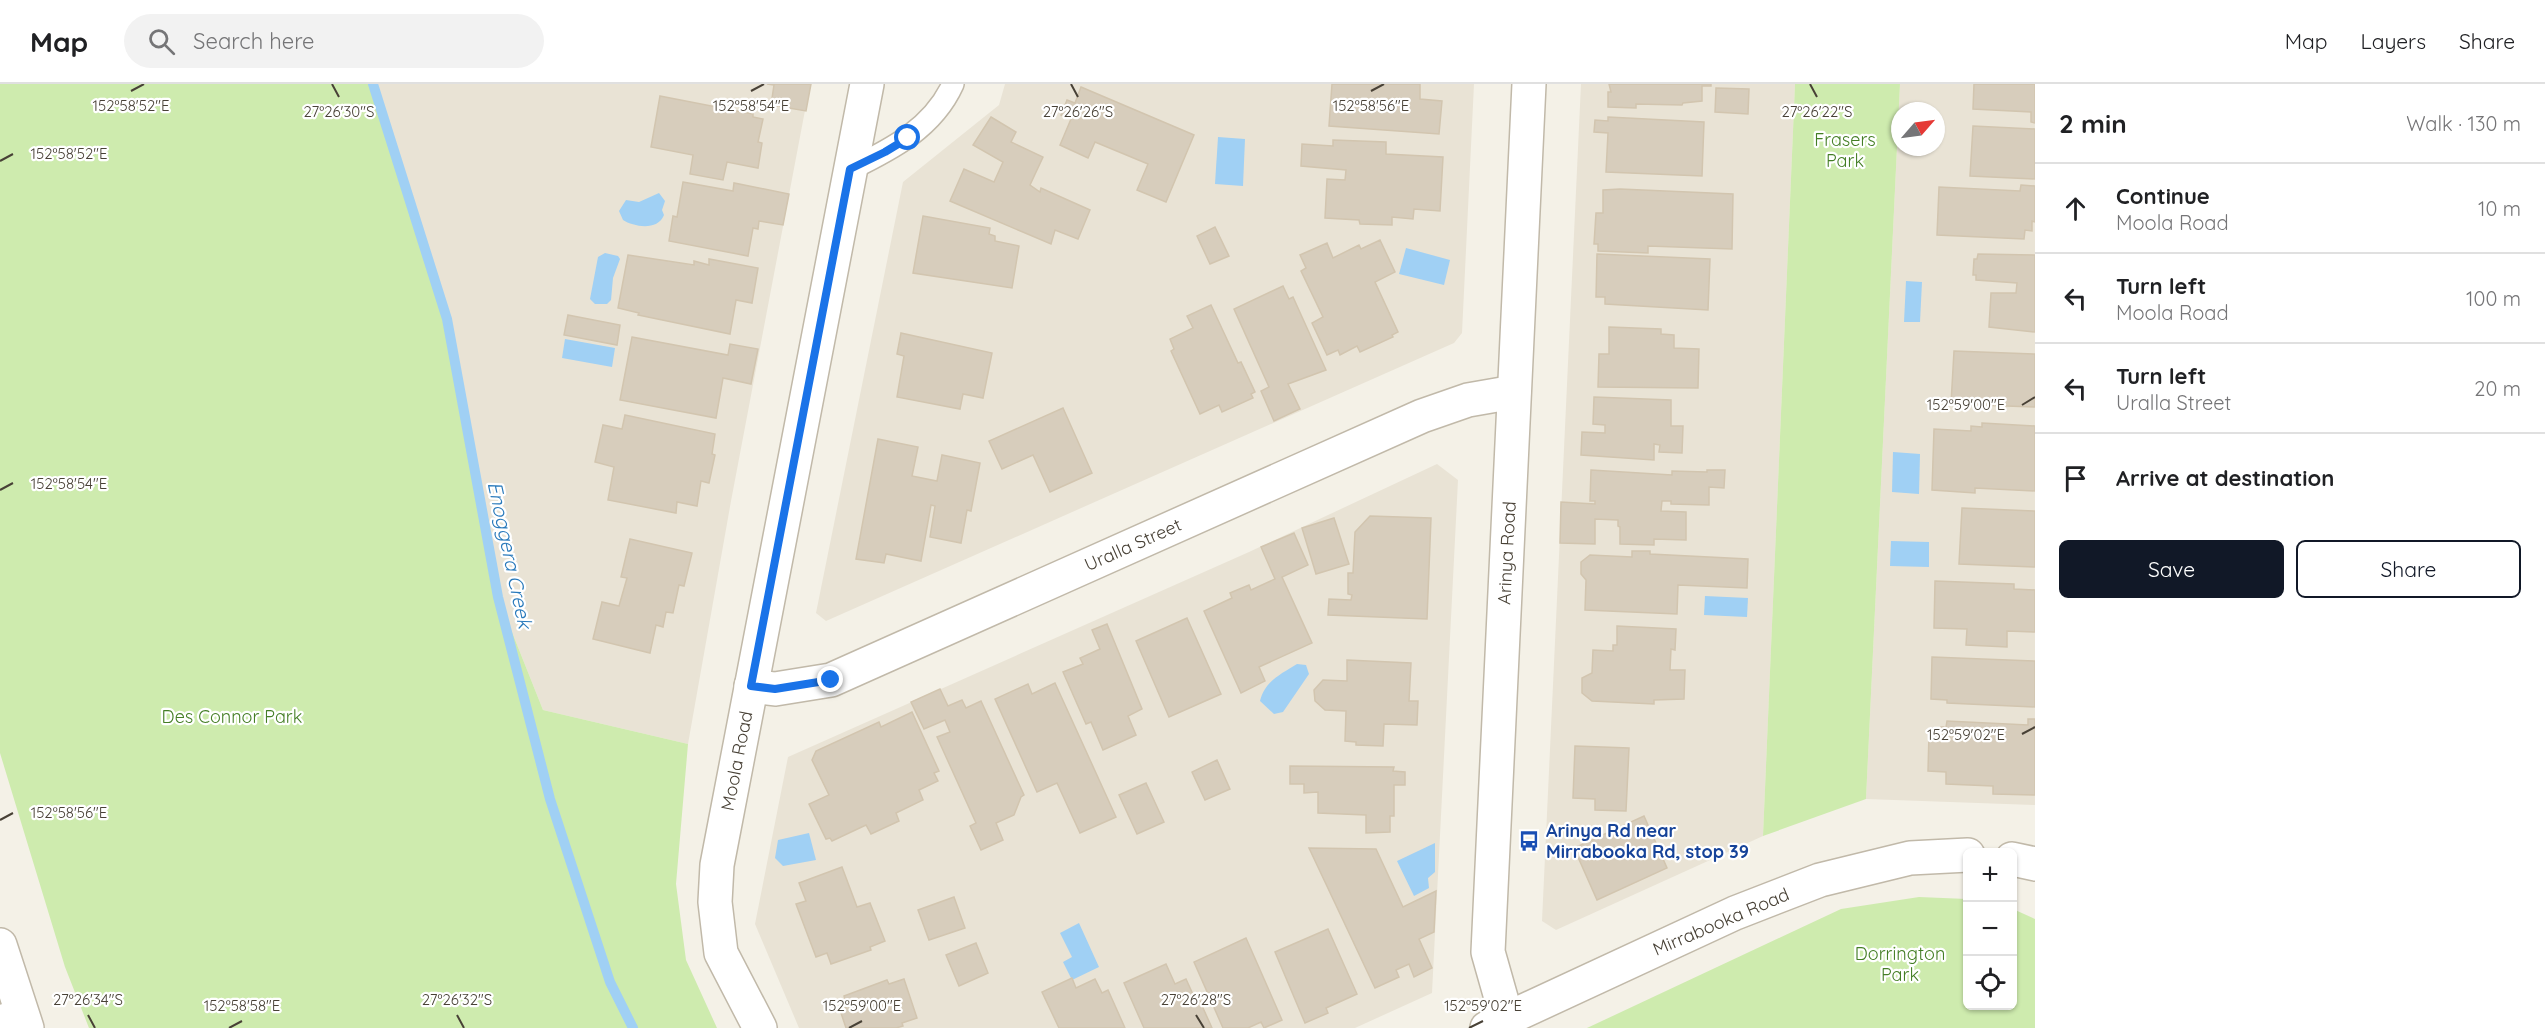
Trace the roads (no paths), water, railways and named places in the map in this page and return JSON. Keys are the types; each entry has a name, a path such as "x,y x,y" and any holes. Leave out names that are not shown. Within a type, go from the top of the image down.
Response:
{"street":[{"name":"Moola Road","path":"760,1028 722,953 715,902 717,865 867,84"},
{"name":"Arinya Road","path":"1497,1023 1488,952 1529,84"},
{"name":"Uralla Street","path":"751,686 775,689 831,680 1422,416 1468,400 1514,392"},
{"name":"Mirrabooka Road","path":"1497,1023 1735,913 1820,880 1910,858 1963,855"},
{"path":"2017,860 2035,864"},
{"path":"0,945 16,1022"}],"lane":[{"path":"850,169 885,152 918,130 939,108 953,84"}],"water":[{"path":"1218,137 1245,139 1243,186 1215,184"},
{"path":"659,193 665,201 662,210 664,215 657,224 639,226 623,220 619,211 626,200 639,202"},
{"path":"1406,248 1450,260 1444,285 1399,274"},
{"path":"605,253 618,256 620,259 613,278 611,300 607,304 595,304 590,299 598,257"},
{"path":"1906,281 1922,282 1920,322 1904,322"},
{"path":"565,339 615,348 612,367 562,358"},
{"path":"1893,452 1920,454 1919,494 1892,492"},
{"path":"1891,541 1929,542 1929,567 1890,566"},
{"path":"1705,596 1748,598 1747,617 1704,615"},
{"path":"1297,664 1306,665 1309,674 1283,712 1274,714 1260,701 1262,694 1274,679"},
{"path":"809,833 816,860 783,866 775,858 778,840"},
{"path":"1435,843 1435,872 1428,878 1429,888 1414,896 1397,861"},
{"path":"1079,923 1099,967 1072,980 1063,962 1072,957 1060,933"}],"waterway":[{"name":"Enoggera Creek","path":"373,84 447,319 498,597 550,799 610,982 633,1028"}],"place":[{"name":"Arinya Rd near Mirrabooka Rd, stop 39","path":"1529,841"}],"park label":[{"name":"Frasers Park","path":"1845,150"},
{"name":"Des Connor Park","path":"232,717"},
{"name":"Dorrington Park","path":"1900,964"}]}
